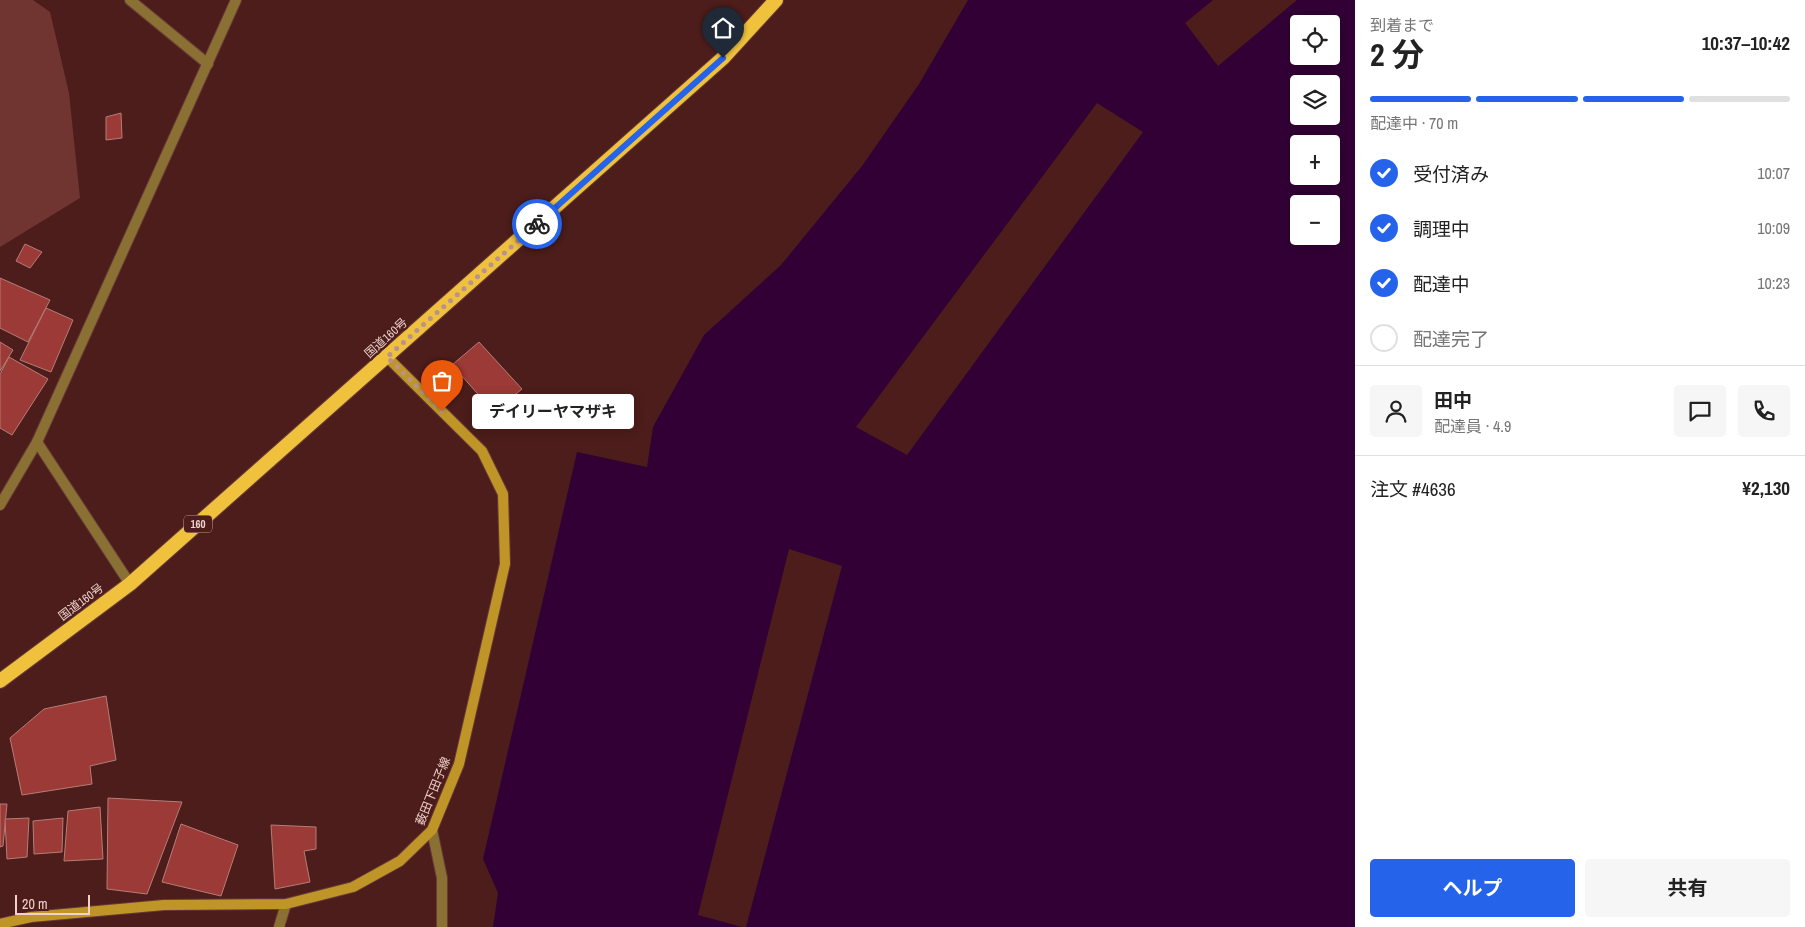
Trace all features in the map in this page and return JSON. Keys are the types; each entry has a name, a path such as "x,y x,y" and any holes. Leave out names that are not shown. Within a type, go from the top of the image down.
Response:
{"highway":[{"name":"国道160号","path":"0,682 130,584 723,58 776,0"}],"main road":[{"name":"薮田下田子線","path":"0,924 31,917 164,905 286,904 353,887 400,862 432,830 458,764 505,564 503,494 482,451 387,357"}],"street":[{"path":"130,0 208,64"},
{"path":"0,505 37,442 236,0"},
{"path":"37,442 130,584"},
{"path":"432,830 442,878 442,927"},
{"path":"279,927 286,904"}],"shaded area":[{"path":"0,0 33,0 50,12 69,93 80,198 0,247"},
{"path":"968,0 1355,0 1355,927 493,927 498,893 483,859 577,452 647,467 653,427 704,335 781,265 862,166 919,84"}],"pier":[{"path":"1213,0 1297,0 1218,66 1185,23"},
{"path":"1097,103 1143,132 907,455 856,427"},
{"path":"789,549 842,566 746,927 742,927 698,915"}],"building":[{"path":"121,113 122,138 106,140 106,117"},
{"path":"25,244 42,252 30,268 16,261"},
{"path":"0,278 50,300 28,342 0,328"},
{"path":"46,308 73,320 51,372 20,360"},
{"path":"0,342 13,350 0,371"},
{"path":"479,342 522,389 494,412 452,365"},
{"path":"9,357 48,379 12,435 0,428 0,374"},
{"path":"106,696 116,760 90,766 92,784 22,795 10,738 44,709"},
{"path":"108,798 182,802 147,894 107,889"},
{"path":"0,804 7,804 3,846 0,847"},
{"path":"100,807 103,859 64,861 68,811"},
{"path":"29,818 27,857 7,859 5,819"},
{"path":"63,818 62,852 34,854 33,821"},
{"path":"181,824 238,845 221,896 162,882"},
{"path":"271,825 316,827 316,849 304,851 310,882 275,889"}],"way so far":[{"path":"442,411 387,357 537,224"}],"place":[{"name":"デイリーヤマザキ","path":"442,411"}],"route":[{"path":"537,224 723,58"}]}
